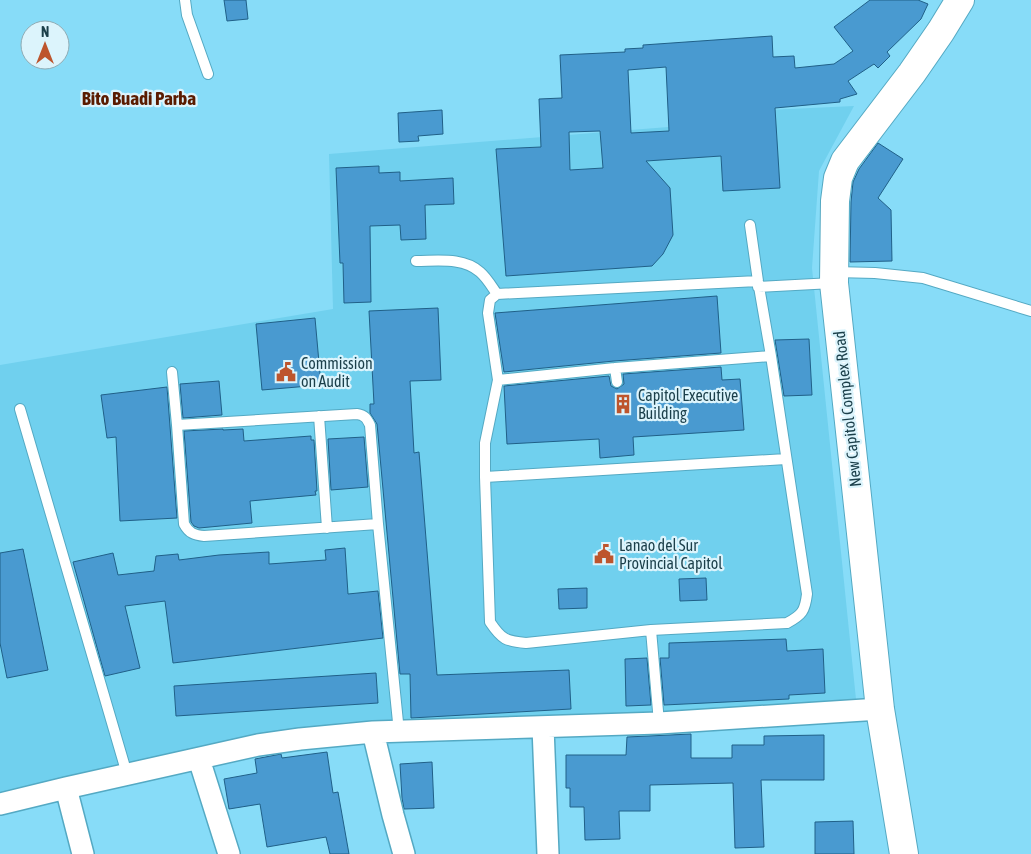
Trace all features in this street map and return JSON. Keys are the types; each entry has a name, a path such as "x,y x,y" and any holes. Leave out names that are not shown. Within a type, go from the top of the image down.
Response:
{"main road":[{"name":"New Capitol Complex Road","path":"904,854 880,709 834,278 835,201 838,178 845,160 912,73 960,0"}],"street":[{"path":"0,804 258,745 292,740 373,732 660,723 880,709"},
{"path":"543,727 548,854"},
{"path":"373,732 404,854"},
{"path":"199,759 229,854"},
{"path":"66,788 83,854"}],"lane":[{"path":"185,0 187,15 208,74"},
{"path":"750,225 758,284 807,594 805,608 797,618 787,623 651,630 526,643 508,642 498,634 490,622 485,477 485,443 498,380 488,313 490,300 497,294 758,284 875,273 923,278 1031,311"},
{"path":"416,262 456,262 469,264 481,273 497,294"},
{"path":"498,380 615,368 770,356"},
{"path":"615,368 617,382"},
{"path":"172,372 184,524 187,530 194,535 204,536 378,524"},
{"path":"20,408 127,774"},
{"path":"177,425 358,414 363,415 367,420 370,425 399,732"},
{"path":"319,416 327,528"},
{"path":"624,456 625,467"},
{"path":"485,477 625,467 786,459"},
{"path":"651,630 660,723"}],"shaded area":[{"path":"854,106 819,171 812,268 857,709 346,722 0,794 0,365 333,309 329,154 706,124 706,113"}],"building":[{"path":"224,0 246,0 248,19 227,21"},
{"path":"870,0 918,0 928,4 921,19 887,52 890,56 878,68 874,64 848,81 857,94 840,99 840,102 775,108 780,188 723,191 721,156 646,161 670,188 673,235 663,254 652,266 506,276 496,149 541,147 539,99 562,98 560,55 625,52 625,49 643,48 643,45 772,36 773,57 794,56 795,68 834,64 853,51 834,27","holes":["666,67 669,131 631,133 628,70","600,131 603,168 570,170 569,132"]},
{"path":"442,110 443,134 418,136 419,141 399,142 398,113"},
{"path":"878,143 903,159 878,198 891,210 892,261 850,262 853,182 859,169"},
{"path":"379,166 379,173 400,172 400,181 453,178 454,204 425,205 426,239 401,240 400,225 370,226 371,302 344,303 343,263 340,263 336,168"},
{"path":"717,296 721,353 504,372 495,313"},
{"path":"438,308 441,380 410,381 414,453 419,452 437,675 569,670 571,709 411,718 410,674 400,674 377,424 370,413 370,404 374,404 369,311"},
{"path":"315,318 321,385 262,390 256,324"},
{"path":"809,339 812,395 784,396 775,340"},
{"name":"Capitol Executive Building","path":"721,367 722,380 740,379 744,430 633,437 634,455 600,458 599,439 507,444 504,386 609,376 611,386 617,389 624,384 623,374"},
{"path":"219,381 222,415 183,418 180,384"},
{"path":"167,387 177,518 120,521 116,437 107,438 101,395"},
{"path":"243,429 244,441 311,436 311,440 314,440 316,495 250,501 252,523 199,528 194,526 191,522 184,431"},
{"path":"364,437 368,487 331,490 328,439"},
{"path":"345,548 348,594 378,591 383,638 173,663 165,601 125,606 140,668 105,676 73,562 113,553 118,575 154,571 156,556 178,554 179,560 269,552 269,564 326,560 325,550"},
{"path":"23,549 48,670 7,678 0,643 0,553"},
{"path":"706,578 707,600 680,601 679,579"},
{"path":"587,588 587,608 559,609 558,589"},
{"path":"786,639 787,651 823,649 825,693 789,695 789,699 664,705 660,658 669,658 669,643"},
{"path":"647,658 651,705 626,706 625,659"},
{"path":"376,673 378,703 176,716 174,686"},
{"path":"691,734 691,758 732,758 732,745 764,745 764,736 824,735 824,780 761,780 764,847 735,848 733,783 650,785 650,811 619,811 620,839 585,840 584,807 570,807 570,788 566,788 566,755 626,755 627,737"},
{"path":"327,752 333,793 338,792 349,854 330,854 326,837 267,847 260,804 229,809 224,779 257,773 255,759 281,754 282,758"},
{"path":"432,762 434,808 404,809 400,764"},
{"path":"853,821 854,854 815,854 815,822"}],"place":[{"name":"Commission on Audit","path":"286,372"},
{"name":"Capitol Executive Building","path":"623,404"},
{"name":"Lanao del Sur Provincial Capitol","path":"604,554"}],"district":[{"name":"Bito Buadi Parba","path":"139,98"}]}
